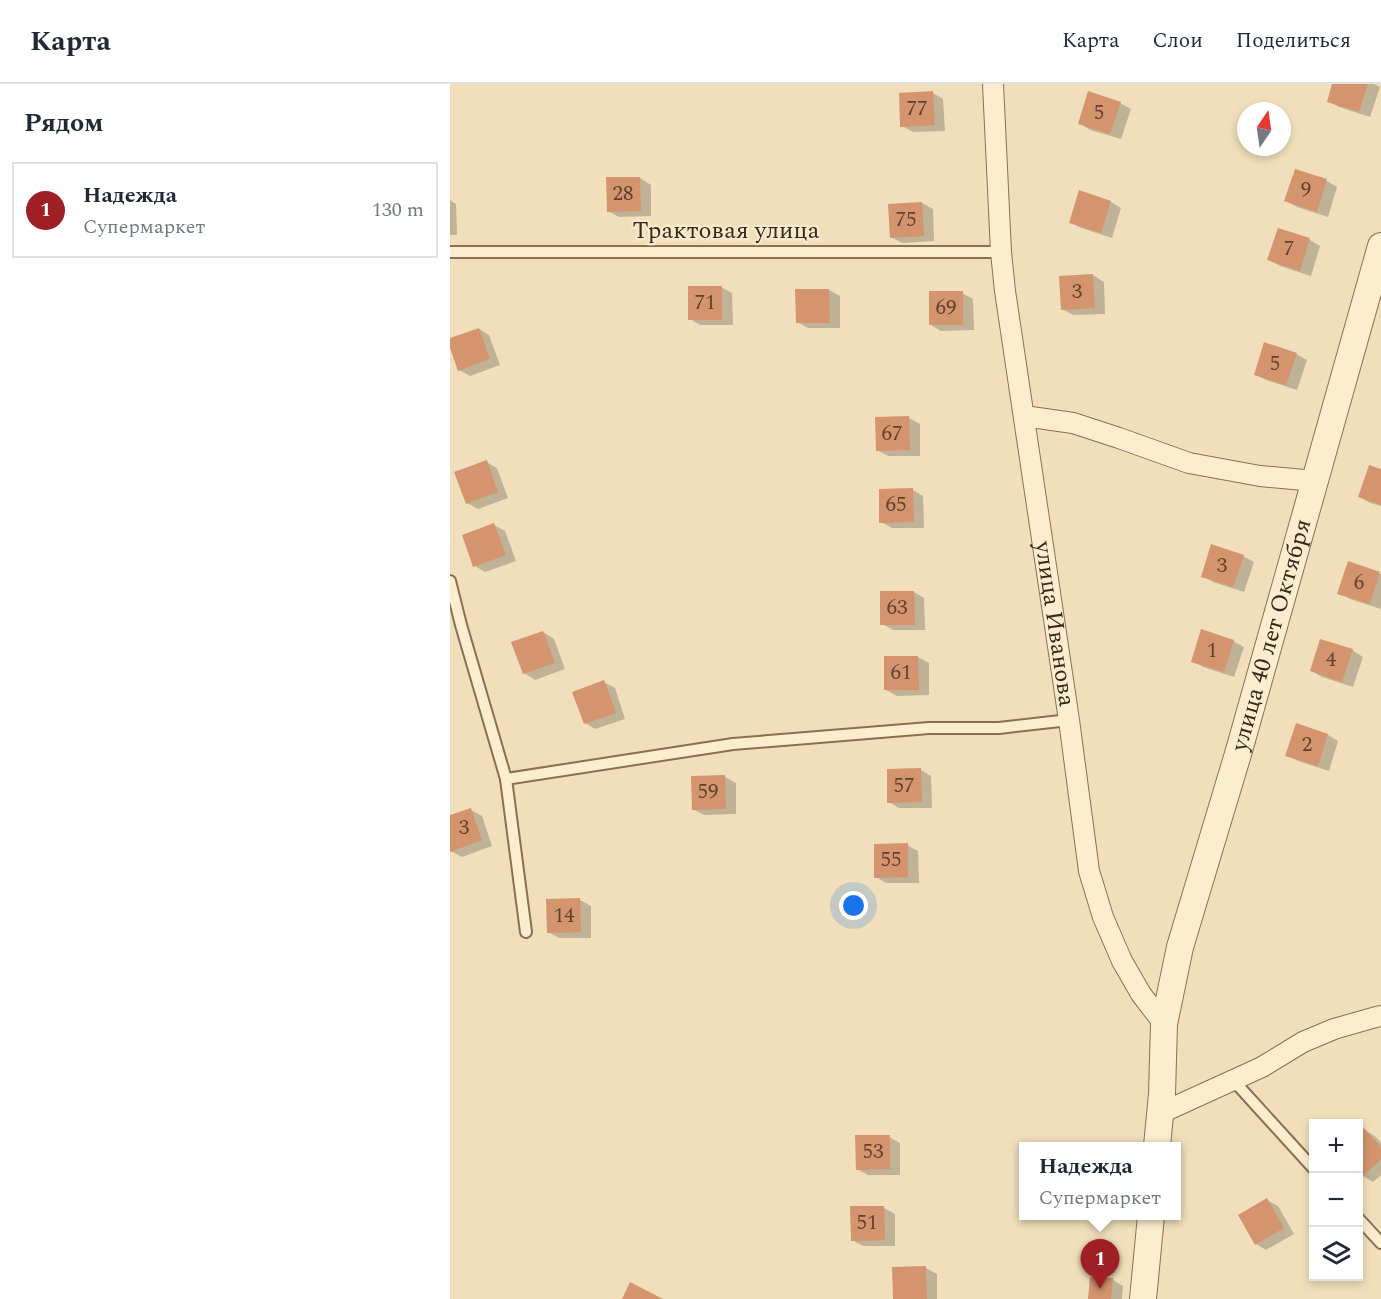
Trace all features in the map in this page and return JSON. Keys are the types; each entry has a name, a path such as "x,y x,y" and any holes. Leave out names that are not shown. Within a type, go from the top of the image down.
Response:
{"street":[{"name":"улица Иванова","path":"993,84 1005,291 1069,720 1089,871 1103,917 1122,961 1141,994 1164,1024"},
{"name":"улица 40 лет Октября","path":"1164,1024 1180,947 1238,754 1381,246"},
{"path":"1024,416 1073,423 1189,463 1260,476 1315,481"},
{"path":"1161,1113 1234,1081 1303,1042 1334,1029 1381,1016"},
{"path":"1157,1142 1161,1113 1164,1024"},
{"path":"1143,1299 1151,1220"}],"lane":[{"name":"Трактовая улица","path":"450,252 1001,252"},
{"path":"450,581 506,779 526,932"},
{"path":"506,779 733,744 929,728 999,728 1069,720"},
{"path":"1234,1081 1309,1164"},
{"path":"1363,1223 1381,1243"}],"building":[{"path":"1332,84 1368,84 1359,112 1327,102"},
{"path":"933,91 935,125 900,127 899,93"},
{"path":"1088,91 1121,102 1110,134 1078,124"},
{"path":"1295,169 1327,179 1317,212 1284,201"},
{"path":"606,177 640,177 641,211 607,212"},
{"path":"1079,190 1111,201 1101,233 1069,223"},
{"path":"922,202 924,236 890,238 888,204"},
{"path":"1278,228 1310,238 1300,271 1267,260"},
{"path":"1093,274 1095,308 1061,310 1059,276"},
{"path":"688,286 722,286 722,320 688,320"},
{"path":"795,289 829,289 830,323 796,323"},
{"path":"929,291 963,291 963,325 929,325"},
{"path":"479,328 490,359 458,371 450,348 450,338"},
{"path":"1264,342 1297,353 1286,385 1254,375"},
{"path":"909,416 910,450 876,451 875,417"},
{"path":"487,460 498,492 466,504 454,472"},
{"path":"1369,465 1381,469 1381,505 1358,497"},
{"path":"913,488 914,522 879,523 879,489"},
{"path":"494,523 506,555 473,567 462,535"},
{"path":"1211,544 1244,555 1233,587 1201,577"},
{"path":"1348,561 1380,572 1370,604 1337,594"},
{"path":"880,591 914,591 915,625 880,625"},
{"path":"1201,629 1234,640 1224,672 1191,662"},
{"path":"543,631 555,663 523,674 511,642"},
{"path":"1320,639 1353,649 1342,682 1310,671"},
{"path":"884,656 918,656 919,690 884,690"},
{"path":"604,680 616,713 584,724 572,692"},
{"path":"1296,723 1328,734 1318,766 1285,756"},
{"path":"921,768 922,802 887,803 887,769"},
{"path":"725,775 726,809 692,810 691,776"},
{"path":"471,808 482,840 450,852 450,815"},
{"path":"908,843 908,877 874,878 874,844"},
{"path":"580,898 581,932 547,933 546,899"},
{"path":"1363,1129 1381,1147 1381,1159 1363,1176 1363,1173"},
{"path":"855,1135 890,1135 890,1169 856,1170"},
{"path":"1267,1198 1284,1228 1255,1245 1238,1215"},
{"path":"850,1206 884,1206 885,1240 851,1241"},
{"path":"926,1266 927,1299 893,1299 892,1267"},
{"path":"1090,1277 1113,1278 1111,1299 1088,1299"},
{"path":"630,1282 663,1299 622,1299"}],"place":[{"name":"Надежда","path":"1100,1289"}]}
